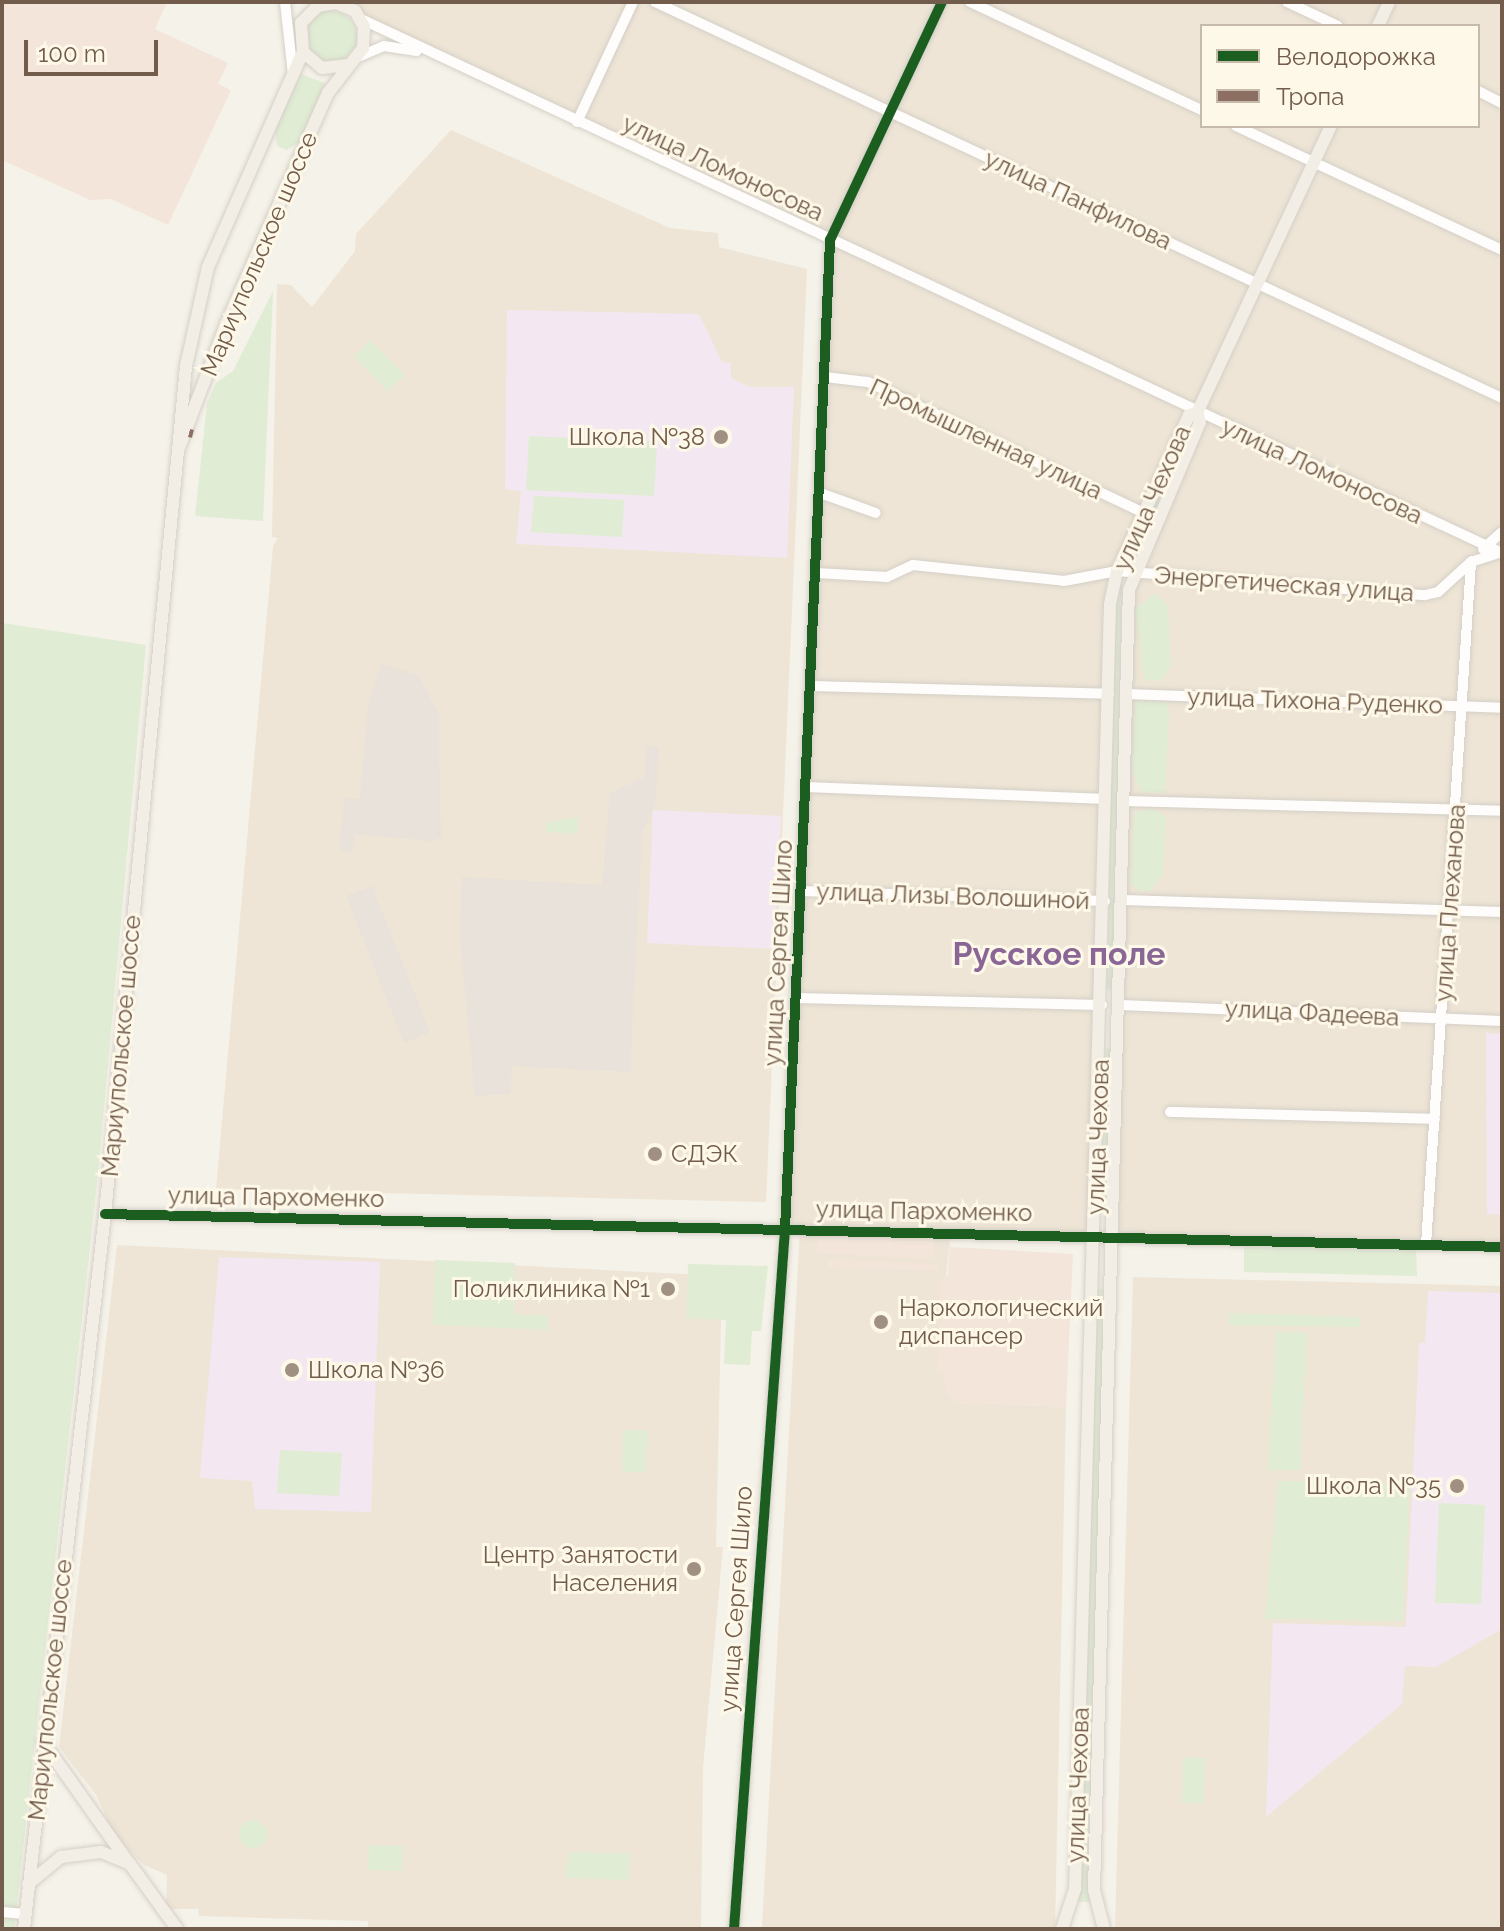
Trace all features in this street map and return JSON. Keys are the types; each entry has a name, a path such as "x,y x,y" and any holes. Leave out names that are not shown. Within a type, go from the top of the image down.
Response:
{"main road":[{"path":"1379,24 1389,2"},
{"path":"319,3 347,4 361,19 365,41 353,61 322,68 303,52 301,23 319,3"},
{"name":"Мариупольское шоссе","path":"24,1929 105,1214 168,523 186,366 201,291 227,218 303,52"},
{"name":"Мариупольское шоссе","path":"179,448 252,263 328,93 353,61"},
{"name":"улица Чехова","path":"1104,1929 1094,1890 1133,572 1200,422 1197,413 1330,128"},
{"name":"улица Чехова","path":"1062,1929 1075,1889 1105,901 1110,604 1117,571 1189,415 1197,413"},
{"path":"1102,1005 1121,1005"},
{"path":"43,1742 165,1917 177,1929"},
{"path":"28,1884 46,1867 79,1853 101,1852 130,1864"}],"street":[{"path":"285,2 293,74"},
{"path":"577,122 633,2"},
{"name":"улица Панфилова","path":"655,2 1502,398"},
{"name":"улица Сергея Шило","path":"734,1929 785,1229 830,240 942,2"},
{"path":"970,2 1200,109"},
{"path":"1287,2 1334,24"},
{"name":"улица Ломоносова","path":"361,19 1197,413 1502,553"},
{"name":"улица Ломоносова","path":"353,61 394,46 448,61"},
{"path":"1480,92 1502,103"},
{"path":"1240,128 1502,250"},
{"name":"Промышленная улица","path":"825,377 868,382 1144,513"},
{"path":"820,493 876,513"},
{"name":"Энергетическая улица","path":"1117,571 1425,595 1438,592 1502,532"},
{"name":"Энергетическая улица","path":"1471,562 1502,553"},
{"name":"улица Плеханова","path":"1426,1245 1464,707 1471,562"},
{"path":"816,573 887,577 913,565 1064,581 1117,571"},
{"path":"811,686 1109,694"},
{"name":"улица Тихона Руденко","path":"1127,694 1502,708"},
{"path":"806,787 1106,799"},
{"path":"1125,801 1502,811"},
{"name":"улица Лизы Волошиной","path":"801,891 1105,901"},
{"name":"улица Лизы Волошиной","path":"1123,900 1502,912"},
{"path":"796,998 1102,1005"},
{"name":"улица Фадеева","path":"1121,1005 1502,1021"},
{"path":"1170,1112 1435,1119"},
{"name":"улица Пархоменко","path":"105,1214 1114,1234 1502,1247"},
{"path":"2,1912 25,1914"}],"shaded area":[{"path":"2,2 167,2 155,29 228,63 218,84 231,90 168,225 111,199 90,200 2,160"},
{"path":"347,2 1502,2 1502,532 1487,546 1502,552 1502,1247 1114,1234 1129,590 1200,422 1188,416 1117,571 1090,1234 950,1235 937,1372 943,1372 954,1402 1066,1407 1055,1929 762,1927 800,1229 785,1229 830,240 361,19"},
{"path":"451,130 670,228 718,233 719,247 807,269 766,1202 216,1189 273,546 278,538 272,537 277,284 291,285 312,307 355,251 356,234"},
{"name":"Школа №38","path":"507,310 699,314 722,362 731,363 731,378 750,387 794,387 787,558 516,544 521,491 505,489"},
{"path":"382,664 419,676 438,713 441,837 432,841 355,834 353,852 339,851 344,798 360,799 368,705"},
{"path":"646,746 659,747 655,806 642,832 630,1072 512,1066 510,1094 475,1096 460,939 462,877 602,885 610,793 645,777"},
{"path":"653,810 781,816 774,949 647,943"},
{"path":"372,886 430,1032 404,1043 346,896"},
{"path":"1486,1033 1502,1034 1502,1215 1487,1214"},
{"path":"950,1235 950,1247 1073,1254 1066,1407 954,1402 946,1393 943,1372 937,1372 940,1278 948,1276"},
{"path":"818,1236 933,1239 934,1259 816,1253"},
{"path":"117,1245 722,1276 716,1547 723,1547 703,1768 701,1929 368,1929 368,1921 199,1916 198,1909 166,1909 167,1875 144,1865 114,1836 97,1796 59,1747"},
{"name":"Школа №36","path":"219,1257 380,1262 371,1512 255,1509 252,1481 200,1478"},
{"path":"829,1260 938,1264 938,1271 828,1267"},
{"path":"1133,1277 1502,1286 1502,1929 1115,1927"},
{"name":"Школа №35","path":"1428,1291 1502,1293 1502,1629 1436,1667 1405,1666 1402,1704 1266,1817 1273,1623 1406,1627 1419,1343 1425,1343"}],"green space":[{"path":"331,11 350,18 357,37 350,56 331,63 312,56 305,37 312,18"},
{"path":"301,74 325,83 301,141 287,150 277,146 275,130"},
{"path":"273,291 263,521 195,516 207,404 216,383 233,371"},
{"path":"370,340 405,375 388,391 354,357"},
{"path":"1185,433 1190,435 1135,555 1130,553"},
{"path":"529,436 657,442 654,496 526,490"},
{"path":"534,496 624,500 622,537 531,532"},
{"path":"1122,578 1115,989 1107,989 1115,602"},
{"path":"1155,593 1168,606 1171,664 1163,679 1155,681 1144,680 1135,609"},
{"path":"2,623 146,645 98,1174 14,1929 2,1929"},
{"path":"1145,695 1167,703 1165,792 1141,792 1132,769 1135,702"},
{"path":"1153,808 1166,817 1163,874 1151,891 1140,891 1131,885 1134,813"},
{"path":"579,817 578,834 546,832 547,822"},
{"path":"1106,1048 1114,1048 1109,1209 1100,1209"},
{"path":"1244,1243 1416,1248 1417,1276 1244,1272"},
{"path":"435,1260 515,1263 514,1314 548,1316 548,1330 433,1325"},
{"path":"688,1264 768,1266 761,1331 752,1331 750,1365 724,1364 726,1320 686,1318"},
{"path":"1097,1289 1108,1290 1090,1902 1079,1902"},
{"path":"1229,1313 1361,1317 1360,1327 1228,1325"},
{"path":"1276,1331 1307,1333 1300,1470 1268,1470"},
{"path":"623,1430 648,1431 646,1473 622,1471"},
{"path":"280,1450 342,1453 339,1496 277,1493"},
{"path":"1278,1481 1410,1483 1403,1621 1265,1619"},
{"path":"1439,1503 1485,1505 1481,1604 1435,1603"},
{"path":"1183,1757 1205,1758 1203,1804 1182,1803"},
{"path":"253,1820 263,1824 267,1834 263,1844 253,1848 243,1844 239,1834 243,1824"},
{"path":"369,1845 403,1846 402,1871 368,1870"},
{"path":"568,1852 630,1853 629,1880 566,1878"}],"marked path":[{"path":"189,433 193,434"}],"cycle path":[{"path":"734,1929 785,1229 830,240 942,2"},
{"path":"105,1214 1502,1247"}],"place":[{"name":"Школа №38","path":"721,437"},
{"name":"СДЭК","path":"655,1154"},
{"name":"Поликлиника №1","path":"668,1289"},
{"name":"Наркологический диспансер","path":"881,1322"},
{"name":"Школа №36","path":"292,1370"},
{"name":"Школа №35","path":"1457,1486"},
{"name":"Центр Занятости Населения","path":"694,1569"}],"district":[{"name":"Русское поле","path":"1059,954"}]}
